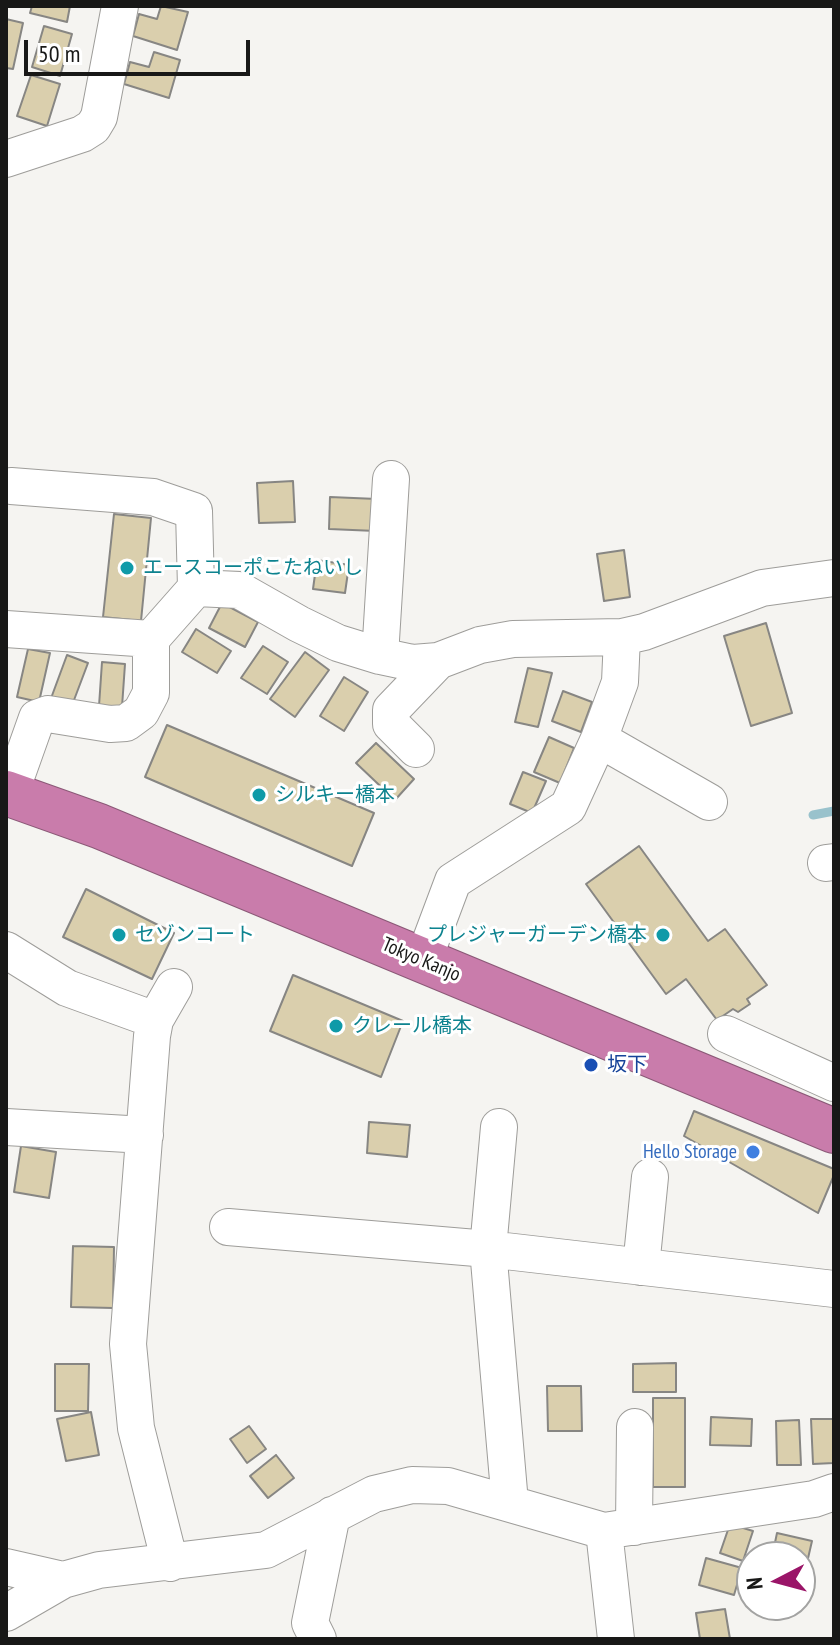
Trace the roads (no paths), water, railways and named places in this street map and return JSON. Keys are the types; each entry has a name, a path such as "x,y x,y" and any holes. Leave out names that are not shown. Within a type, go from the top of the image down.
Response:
{"highway":[{"name":"Tokyo Kanjo","path":"8,793 99,826 834,1131"}],"street":[{"path":"6,159 82,134 93,127 99,117 120,6"},
{"path":"380,656 391,479"},
{"path":"8,793 37,718 48,714 110,724 126,723 141,712 151,693 151,639 196,588 194,511 153,497 11,486"},
{"path":"196,588 239,590 338,643 413,663 438,661 480,645 513,639 622,637 644,632 762,588 834,578"},
{"path":"6,629 151,639"},
{"path":"423,961 453,881 568,807 599,739 620,682 622,637"},
{"path":"416,749 391,724 391,710 438,661"},
{"path":"599,739 709,802"},
{"path":"6,950 67,988 155,1020"},
{"path":"170,1563 136,1428 128,1344 155,1020 174,987"},
{"path":"726,1034 834,1083"},
{"path":"6,1127 145,1135"},
{"path":"499,1127 488,1249 510,1503"},
{"path":"641,1267 650,1177"},
{"path":"228,1227 488,1249 834,1289"},
{"path":"616,1639 619,1529 635,1427"},
{"path":"6,1613 63,1580 99,1570 266,1550 374,1494 412,1485 448,1486 619,1529 814,1499 834,1492"},
{"path":"318,1639 310,1623 332,1515"},
{"path":"6,1567 63,1580"}],"waterway":[{"path":"813,815 834,811"}],"place":[{"name":"エースコーポこたねいし","path":"127,568"},
{"name":"シルキー橋本","path":"259,795"},
{"name":"セゾンコート","path":"119,935"},
{"name":"プレジャーガーデン橋本","path":"663,935"},
{"name":"クレール橋本","path":"336,1026"},
{"name":"坂下","path":"591,1065"},
{"name":"Hello Storage","path":"753,1152"}]}
